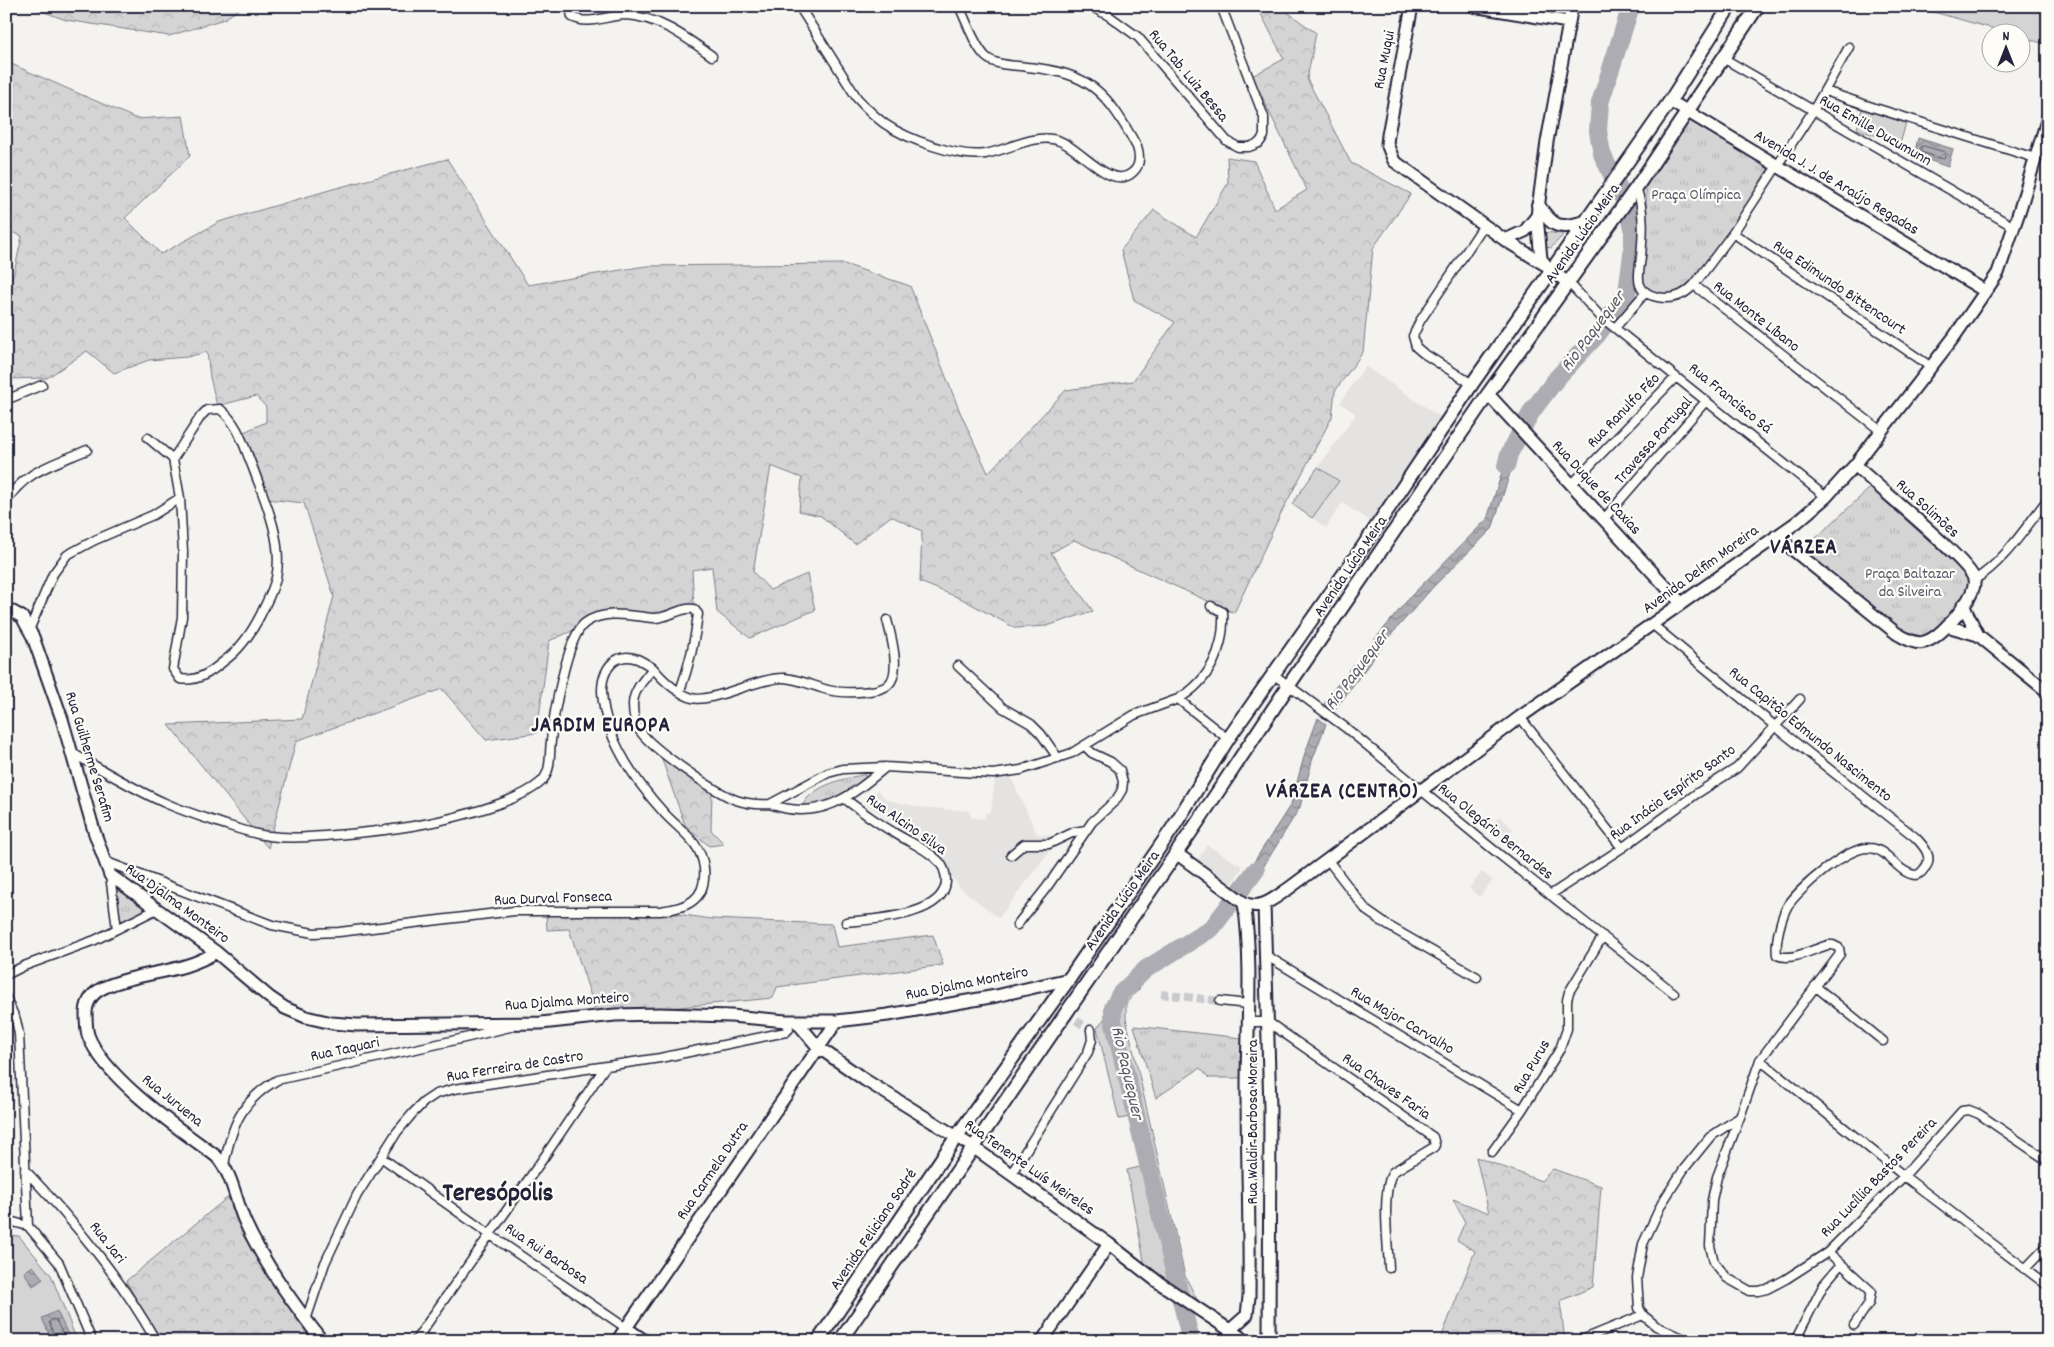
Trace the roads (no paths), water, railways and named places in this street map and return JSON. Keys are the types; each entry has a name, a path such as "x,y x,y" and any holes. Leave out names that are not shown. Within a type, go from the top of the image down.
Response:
{"main road":[{"name":"Rua Muqui","path":"1412,6 1387,144 1394,161 1484,225"},
{"path":"1473,6 1568,22"},
{"path":"1548,268 1539,251 1538,211 1548,133 1572,6"},
{"name":"Avenida Lúcio Meira","path":"957,1136 1070,979 1172,829 1228,739 1362,548 1548,268 1585,222 1670,101 1730,6"},
{"name":"Avenida Lúcio Meira","path":"973,1147 1176,853 1488,394 1569,283 1688,112 1758,6"},
{"name":"Avenida J. J. de Araújo Regadas","path":"1670,101 1985,291"},
{"name":"Avenida Delfim Moreira","path":"1264,904 1288,889 1327,858 1520,717 1812,511 1826,497 1855,465 1954,337 2000,268 2048,117"},
{"path":"1538,211 1557,225 1585,222"},
{"path":"1505,240 1525,231 1538,211"},
{"path":"1484,225 1569,283"},
{"name":"Rua Duque de Caxias","path":"1488,394 1532,444 1681,603"},
{"name":"Rua Solimões","path":"1855,465 1958,559 1974,580"},
{"path":"1776,536 1906,639 1927,643 1947,626 1972,595 1974,580"},
{"path":"1963,606 1978,635"},
{"name":"Rua Guilherme Serafim","path":"6,608 22,617 30,628 110,875"},
{"path":"1947,626 1978,635 2048,692"},
{"path":"1176,853 1242,901 1254,906 1264,904"},
{"name":"Rua Djalma Monteiro","path":"110,875 216,952 285,1008 306,1017 332,1023 358,1025 540,1023 615,1015 659,1014 731,1016 791,1021 837,1021 888,1015 978,1000 1029,990 1070,979"},
{"name":"Rua Waldir Barbosa Moreira","path":"1230,1330 1242,1322 1249,1308 1247,924 1242,901"},
{"name":"Rua Waldir Barbosa Moreira","path":"1264,904 1270,1108 1269,1341"},
{"path":"1247,924 1266,924"},
{"name":"Rua Juruena","path":"216,952 191,965 104,987 89,999 86,1020 87,1034 109,1069 152,1106 216,1156 224,1165 245,1221 257,1244 306,1320 322,1341"},
{"name":"Rua Tenente Luís Meireles","path":"791,1021 818,1047 866,1080 957,1136 1109,1244 1158,1282 1246,1341"},
{"name":"Rua Carmela Dutra","path":"617,1341 837,1021"},
{"path":"1248,1108 1270,1108"},
{"name":"Avenida Feliciano Sodré","path":"818,1341 868,1270 957,1136"},
{"name":"Avenida Feliciano Sodré","path":"840,1341 973,1147"},
{"path":"1042,1341 1109,1244"},
{"path":"868,1270 882,1279"},
{"name":"Rua Rui Barbosa","path":"626,1328 646,1341"}],"street":[{"path":"580,6 573,9 570,14 572,17 590,20 627,15 648,20 688,39 712,56"},
{"path":"799,6 857,98 868,111 886,124 946,150 972,154 984,154 1031,142 1052,139 1061,141 1115,178 1128,176 1134,171 1139,164 1137,147 1101,93 1089,83 1062,71 1009,65 987,58 981,52 959,6"},
{"name":"Rua Tab. Luiz Bessa","path":"1090,6 1115,20 1143,42 1227,141 1238,146 1250,147 1259,143 1264,136 1264,117 1221,6"},
{"path":"1694,285 1733,233 1777,167 1813,111 1849,47"},
{"name":"Rua Emille Ducumunn","path":"1723,58 2014,227"},
{"path":"1825,90 1874,108 2035,158"},
{"path":"1614,327 1646,292 1639,283 1642,227 1641,206 1633,191"},
{"path":"1472,384 1423,353 1416,347 1413,336 1420,321 1484,225"},
{"name":"Rua Edimundo Bittencourt","path":"1733,233 1930,366"},
{"name":"Rua Francisco Sá","path":"1569,283 1601,317 1826,497"},
{"name":"Rua Monte Líbano","path":"1646,292 1656,297 1667,298 1677,296 1694,285 1881,431"},
{"name":"Rua Ranulfo Féo","path":"1571,485 1676,376"},
{"path":"6,400 42,385"},
{"name":"Travessa Portugal","path":"1603,520 1706,402"},
{"path":"148,438 173,459 180,498 183,552 182,617 173,669 180,680 190,681 203,676 227,659 239,649 250,634 276,580 278,565 277,548 254,471 238,429 228,415 220,409 212,408 207,410 173,459"},
{"path":"6,503 11,494 24,480 87,450"},
{"path":"30,628 53,574 67,555 95,540 153,515 180,498"},
{"path":"1974,580 1986,573 1997,562 2048,499"},
{"path":"770,804 837,770 886,767 993,774 1021,770 1058,758 1085,746 1134,715 1178,700 1187,695 1206,674 1218,654 1223,612 1211,606"},
{"path":"72,753 165,803 247,831 280,838 387,831 430,824 482,809 531,789 542,781 550,764 554,718 566,664 576,634 583,624 594,618 604,615 624,614 664,617 684,608 694,609 698,614 697,624 691,658 680,691 692,698 704,698 773,678 789,679 829,690 871,691 882,689 891,682 894,672 894,649 887,620"},
{"name":"Rua Capitão Edmundo Nascimento","path":"1653,625 1776,727 1922,843 1929,859 1926,867 1920,874"},
{"name":"Rua Durval Fonseca","path":"104,861 272,925 313,933 338,932 514,911 660,911 680,908 692,902 700,894 704,884 704,868 700,850 652,799 622,756 608,724 603,701 602,684 604,675 614,662 629,657 644,662 653,668 671,686 680,691"},
{"path":"958,666 1003,708 1031,724 1041,734 1058,758"},
{"path":"653,668 637,689 633,704 634,718 639,730 647,740 716,790 736,800 750,804 770,804 792,811 823,807 845,799 886,767"},
{"name":"Rua Olegário Bernardes","path":"1273,674 1346,728 1550,895 1674,993"},
{"name":"Rua Inácio Espírito Santo","path":"1550,895 1622,848 1696,794 1737,768 1800,699"},
{"path":"1178,700 1228,739"},
{"path":"1520,717 1622,848"},
{"path":"1017,925 1047,887 1086,830 1119,796 1123,782 1120,770 1117,766 1092,753 1085,746"},
{"name":"Rua Alcino Silva","path":"845,799 892,832 935,858 944,868 946,876 944,892 927,907 900,914 846,922"},
{"path":"1011,855 1024,844 1049,844 1074,832 1086,830"},
{"name":"Rua Lucíllia Bastos Pereira","path":"1920,874 1915,875 1906,872 1884,853 1871,848 1864,848 1825,869 1787,907 1778,934 1777,955 1786,958 1828,945 1839,948 1840,954 1838,960 1815,986 1760,1060 1716,1177 1712,1200 1710,1246 1717,1269 1738,1286 1750,1291 1758,1291 1767,1289 1786,1279 1828,1252 1904,1176 1962,1111 1969,1110 1979,1114 2048,1160"},
{"path":"1327,858 1367,911 1387,925 1477,978"},
{"name":"Rua Guilherme Serafim","path":"110,875 117,929"},
{"path":"1242,901 1258,911 1266,924"},
{"path":"6,976 24,966 95,940 157,909"},
{"name":"Rua Purus","path":"1492,1152 1522,1110 1560,1049 1567,1029 1567,1000 1569,992 1602,936"},
{"name":"Rua Major Carvalho","path":"1267,956 1522,1110"},
{"path":"1815,986 1883,1041"},
{"path":"6,998 16,1020 19,1034 28,1226"},
{"path":"1220,1001 1248,1004"},
{"name":"Rua Ferreira de Castro","path":"306,1320 325,1263 344,1219 357,1195 397,1132 424,1102 436,1094 454,1088 605,1067 710,1049 786,1032 791,1021"},
{"path":"1248,1022 1268,1022"},
{"name":"Rua Chaves Faria","path":"1268,1022 1408,1118 1434,1141 1435,1144 1431,1150 1393,1172 1389,1178 1387,1196 1389,1268"},
{"name":"Rua Taquari","path":"224,1165 234,1124 242,1110 261,1089 277,1080 469,1037 521,1023"},
{"path":"1010,1174 1088,1052 1092,1040 1091,1030"},
{"path":"1760,1060 1904,1176 2048,1286"},
{"path":"415,1341 605,1067"},
{"path":"1689,1341 1656,1326 1643,1315 1639,1308 1637,1278 1643,1244 1650,1226 1684,1169 1710,1138 1740,1117"},
{"name":"Rua Rui Barbosa","path":"381,1157 626,1328"},
{"name":"Rua Jari","path":"25,1170 79,1229 120,1282 156,1341"},
{"path":"6,1220 28,1226 58,1263 92,1341"},
{"path":"2025,1269 2048,1245"},
{"path":"1828,1252 1864,1283 1872,1295 1869,1303 1854,1325"},
{"path":"1795,1341 1824,1284 1841,1264"},
{"path":"1578,1341 1643,1315"}],"water":[{"path":"1918,138 1953,149 1948,167 1914,155"},
{"path":"1512,441 1518,448 1492,529 1434,586 1390,636 1333,712 1323,706 1333,690 1410,597 1487,519"},
{"path":"1318,718 1326,724 1312,761 1300,807 1248,892 1238,887 1291,804 1305,753"},
{"path":"33,1266 43,1279 33,1286 24,1272"},
{"path":"57,1311 71,1341 52,1341 42,1318"}],"waterway":[{"name":"Rio Paquequer","path":"1506,466 1509,454 1532,411 1557,378 1598,334 1627,293 1633,246 1633,227 1626,204 1602,154 1598,131 1600,103 1631,6"},
{"name":"Rio Paquequer","path":"1191,1341 1113,1020 1113,1008 1120,994 1146,969 1212,928 1256,870"}],"tunnel":[{"path":"1161,994 1220,1001"},
{"path":"1066,1014 1091,1030"}],"district":[{"name":"VÁRZEA","path":"1804,549"},
{"name":"JARDIM EUROPA","path":"601,727"},
{"name":"VÁRZEA (CENTRO)","path":"1342,793"},
{"name":"Teresópolis","path":"498,1194"}],"park label":[{"name":"Praça Olímpica","path":"1696,195"},
{"name":"Praça Baltazar da Silveira","path":"1910,583"}]}
